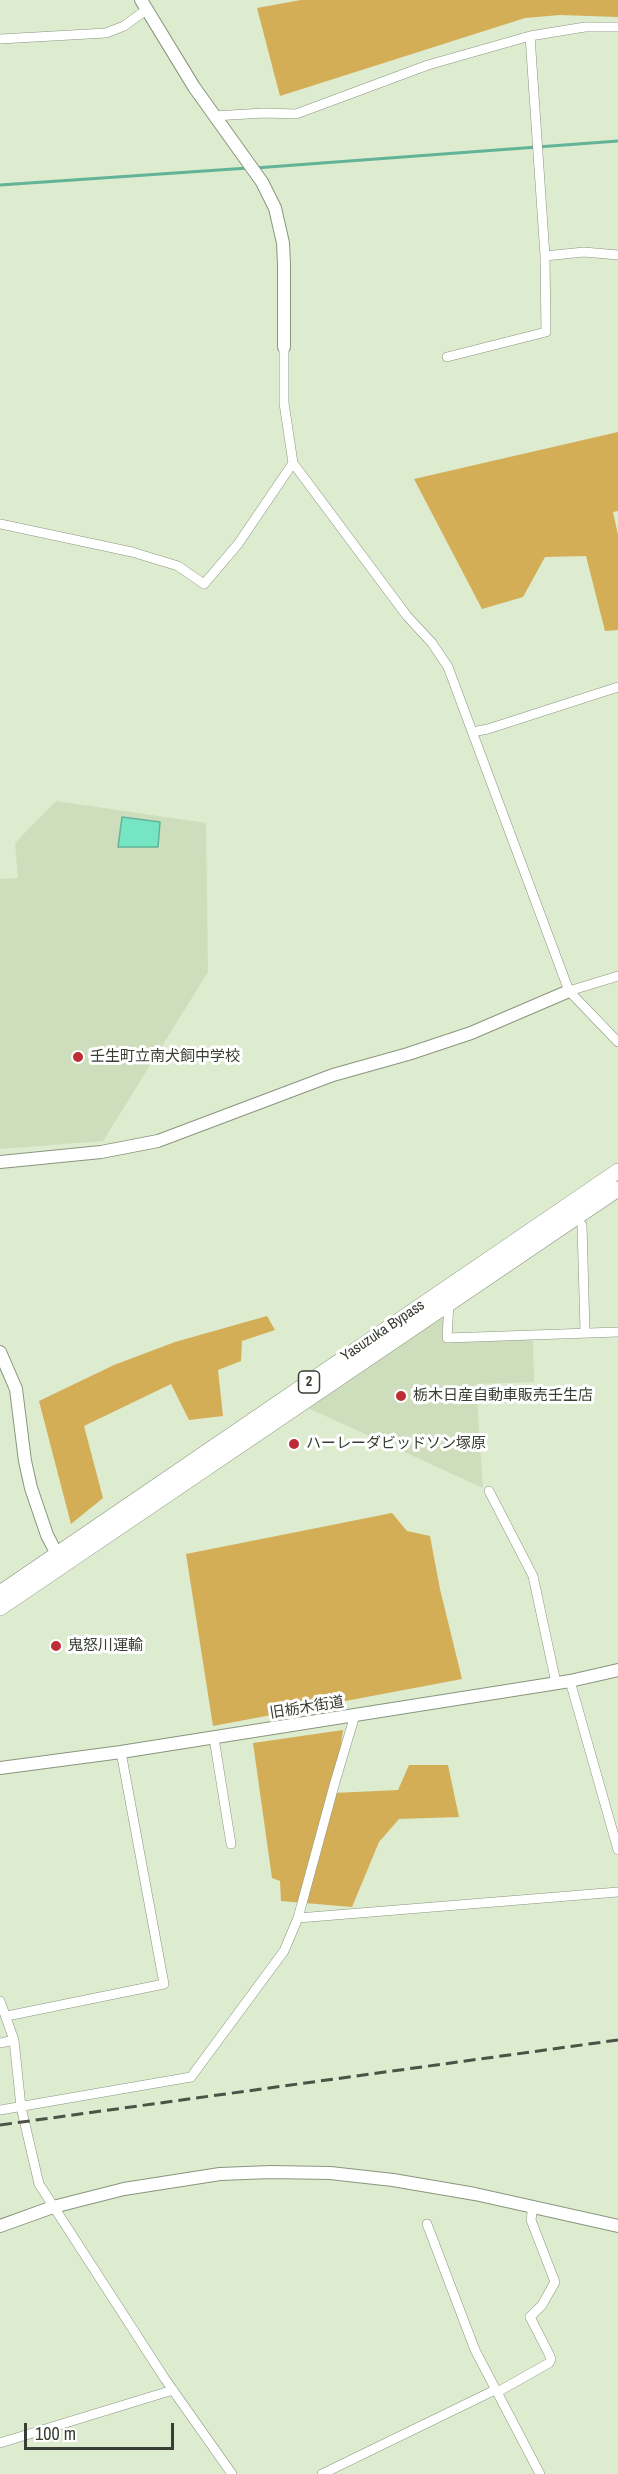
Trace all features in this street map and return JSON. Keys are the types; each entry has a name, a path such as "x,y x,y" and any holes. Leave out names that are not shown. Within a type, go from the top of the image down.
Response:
{"main road":[{"name":"Yasuzuka Bypass","path":"0,1608 59,1560 618,1171"},
{"name":"Yasuzuka Bypass","path":"0,1593 59,1560 618,1190"}],"street":[{"path":"0,39 106,33 124,26 143,5 214,116 262,182 275,208 283,243 284,403 293,463 407,616 444,660 569,992 618,1042"},
{"path":"214,116 296,114 428,65 530,36 585,27 618,27"},
{"path":"447,357 546,332 545,256 530,36"},
{"path":"545,256 584,252 618,255"},
{"path":"0,524 132,552 178,566 204,584 238,544 293,463"},
{"path":"472,732 488,729 618,687"},
{"path":"0,1162 109,1151 158,1141 333,1075 471,1033 569,992 618,976"},
{"path":"582,1225 585,1332"},
{"path":"449,1302 447,1338 618,1332"},
{"path":"0,1352 16,1389 27,1476 59,1560"},
{"path":"489,1491 533,1576 556,1683"},
{"name":"旧栃木街道","path":"0,1768 214,1738 570,1681 618,1670"},
{"path":"570,1681 618,1850"},
{"path":"0,2110 191,2076 284,1951 298,1918 334,1782 356,1715"},
{"path":"214,1738 231,1844"},
{"path":"7,2016 164,1984 121,1752"},
{"path":"298,1918 618,1892"},
{"path":"0,2001 14,2040 21,2107 39,2184 173,2390 232,2474"},
{"path":"0,2043 14,2040"},
{"path":"0,2226 53,2207 124,2189 220,2174 271,2172 330,2174 393,2180 533,2206 618,2226"},
{"path":"322,2474 545,2367 550,2359 530,2321 531,2313 542,2305 555,2282 531,2220 533,2206"},
{"path":"427,2224 471,2340 540,2474"},
{"path":"0,2443 173,2390"}],"shaded area":[{"path":"301,0 618,0 618,17 560,15 525,18 280,96 257,8"},
{"path":"618,432 618,511 613,512 618,535 618,630 605,631 586,556 545,557 523,597 482,609 414,479"},
{"name":"壬生町立南犬飼中学校","path":"56,801 206,823 208,972 103,1141 0,1149 0,879 18,878 15,843"},
{"name":"栃木日産自動車販売壬生店","path":"444,1312 447,1338 533,1339 534,1382 476,1384 483,1488 308,1408"},
{"path":"267,1316 275,1330 242,1341 241,1361 218,1370 223,1416 189,1420 171,1384 84,1426 103,1498 71,1524 39,1401 114,1365 175,1342"},
{"path":"392,1513 407,1531 430,1536 440,1589 462,1679 213,1726 186,1554"},
{"path":"343,1730 334,1793 398,1790 409,1765 448,1765 459,1817 399,1819 379,1842 352,1907 281,1901 280,1881 272,1878 253,1743"}],"water":[{"path":"122,817 160,822 158,847 118,847"}],"waterway":[{"path":"255,168 618,141"},
{"path":"0,185 248,168"}],"railway":[{"path":"0,2125 618,2040"}],"place":[{"name":"壬生町立南犬飼中学校","path":"78,1057"},
{"name":"栃木日産自動車販売壬生店","path":"401,1396"},
{"name":"ハーレーダビッドソン塚原","path":"294,1444"},
{"name":"鬼怒川運輸","path":"56,1646"}]}
